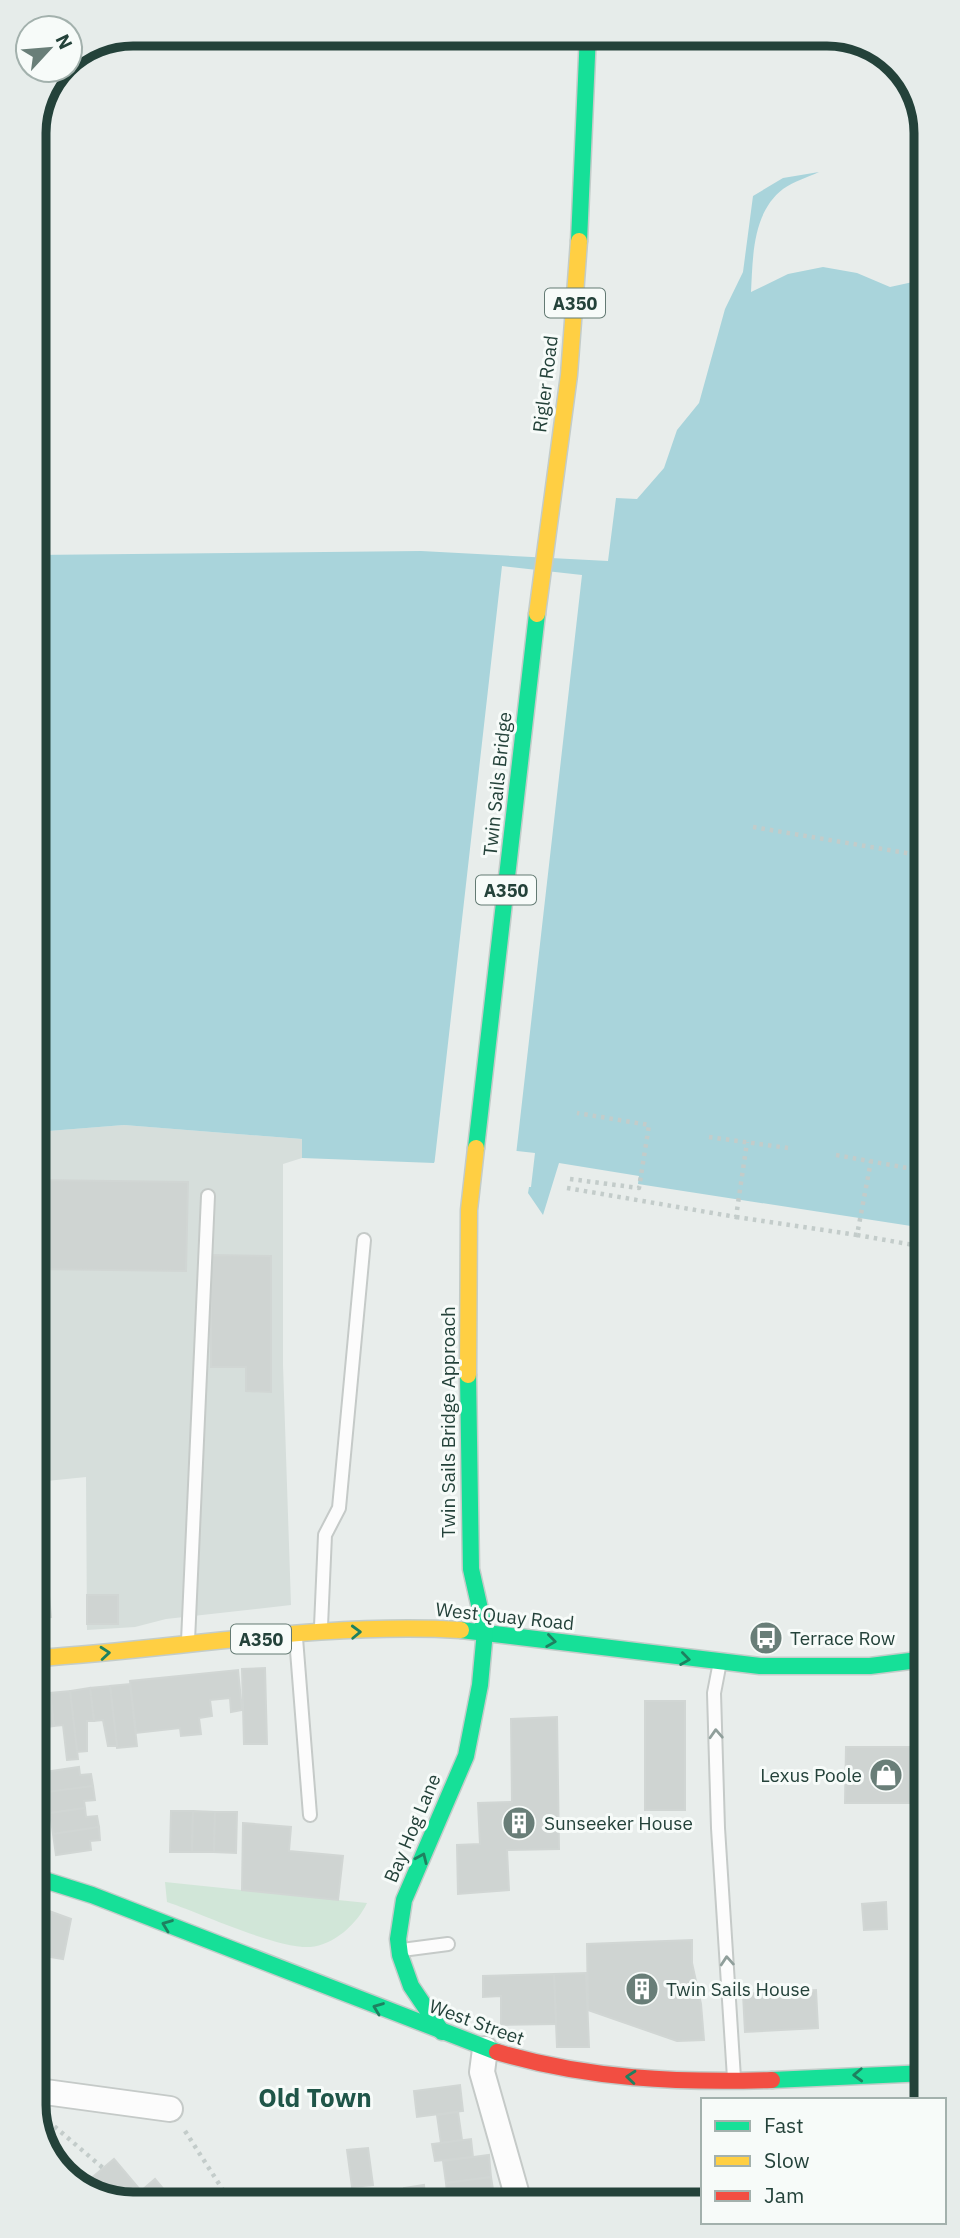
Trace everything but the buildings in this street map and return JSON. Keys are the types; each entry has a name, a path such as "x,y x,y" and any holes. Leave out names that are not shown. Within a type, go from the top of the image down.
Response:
{"highway":[{"name":"Rigler Road","path":"542,570 569,375 582,208 588,46"},
{"name":"Twin Sails Bridge","path":"469,1210 542,570"},
{"name":"Twin Sails Bridge Approach","path":"469,1210 469,1531 471,1569 485,1631"},
{"name":"West Quay Road","path":"46,1657 322,1633 420,1628 485,1631 719,1664 817,1669 914,1660"},
{"name":"Bay Hog Lane","path":"442,2032 415,1996 401,1969 398,1921 404,1900 466,1756 477,1707 485,1631"},
{"name":"West Street","path":"46,1881 92,1895 485,2049 549,2067 645,2078 914,2073"}],"street":[{"path":"485,2049 482,2071 516,2192"},
{"path":"46,2103 170,2109"}],"lane":[{"path":"188,1645 208,1196"},
{"path":"322,1633 320,1602 326,1535 339,1508 364,1240"},
{"path":"295,1636 310,1815"},
{"path":"719,1664 715,1693 718,1828 734,2078"},
{"path":"398,1950 448,1944"}],"path":[{"path":"753,827 914,854"},
{"path":"570,1179 639,1188 649,1125 577,1113"},
{"path":"709,1137 788,1148"},
{"path":"736,1217 747,1142"},
{"path":"836,1155 913,1169"},
{"path":"857,1235 871,1161"},
{"path":"567,1188 914,1245"},
{"path":"46,2109 103,2168"},
{"path":"170,2109 224,2192"}],"shaded area":[{"path":"124,1125 302,1139 302,1158 283,1164 283,1365 291,1605 166,1619 135,1627 87,1630 86,1477 46,1481 46,1131"}],"green space":[{"path":"165,1882 367,1903 351,1926 336,1938 310,1947 295,1946 258,1936 167,1902"}],"water":[{"path":"819,172 783,189 765,210 756,236 751,292 788,274 823,267 857,273 890,287 914,282 914,1226 638,1184 639,1176 559,1163 543,1215 528,1193 535,1153 446,1143 434,1163 302,1158 302,1139 124,1125 46,1131 46,555 421,551 608,561 616,498 637,499 664,468 677,430 699,403 725,309 743,272 753,196 783,178"}],"pier":[{"path":"502,566 582,575 516,1155 448,1147 434,1167"}],"traffic: fast":[{"path":"579,241 587,46"},
{"path":"476,1148 537,614"},
{"path":"442,2032 411,1986 400,1955 398,1939 404,1900 466,1756 480,1685 485,1631 471,1569 468,1375"},
{"path":"461,1630 760,1666 870,1666 914,1660"},
{"path":"46,1881 92,1895 497,2052"},
{"path":"772,2080 914,2074"}],"traffic: slow":[{"path":"537,614 569,375 579,241"},
{"path":"468,1375 469,1210 476,1148"},
{"path":"46,1657 302,1633 461,1630"}],"traffic: jam":[{"path":"497,2052 599,2074 668,2080 772,2080"}],"place":[{"name":"Terrace Row","path":"766,1638"},
{"name":"Lexus Poole","path":"886,1775"},
{"name":"Sunseeker House","path":"519,1823"},
{"name":"Twin Sails House","path":"642,1989"}],"district":[{"name":"Old Town","path":"315,2097"}]}
